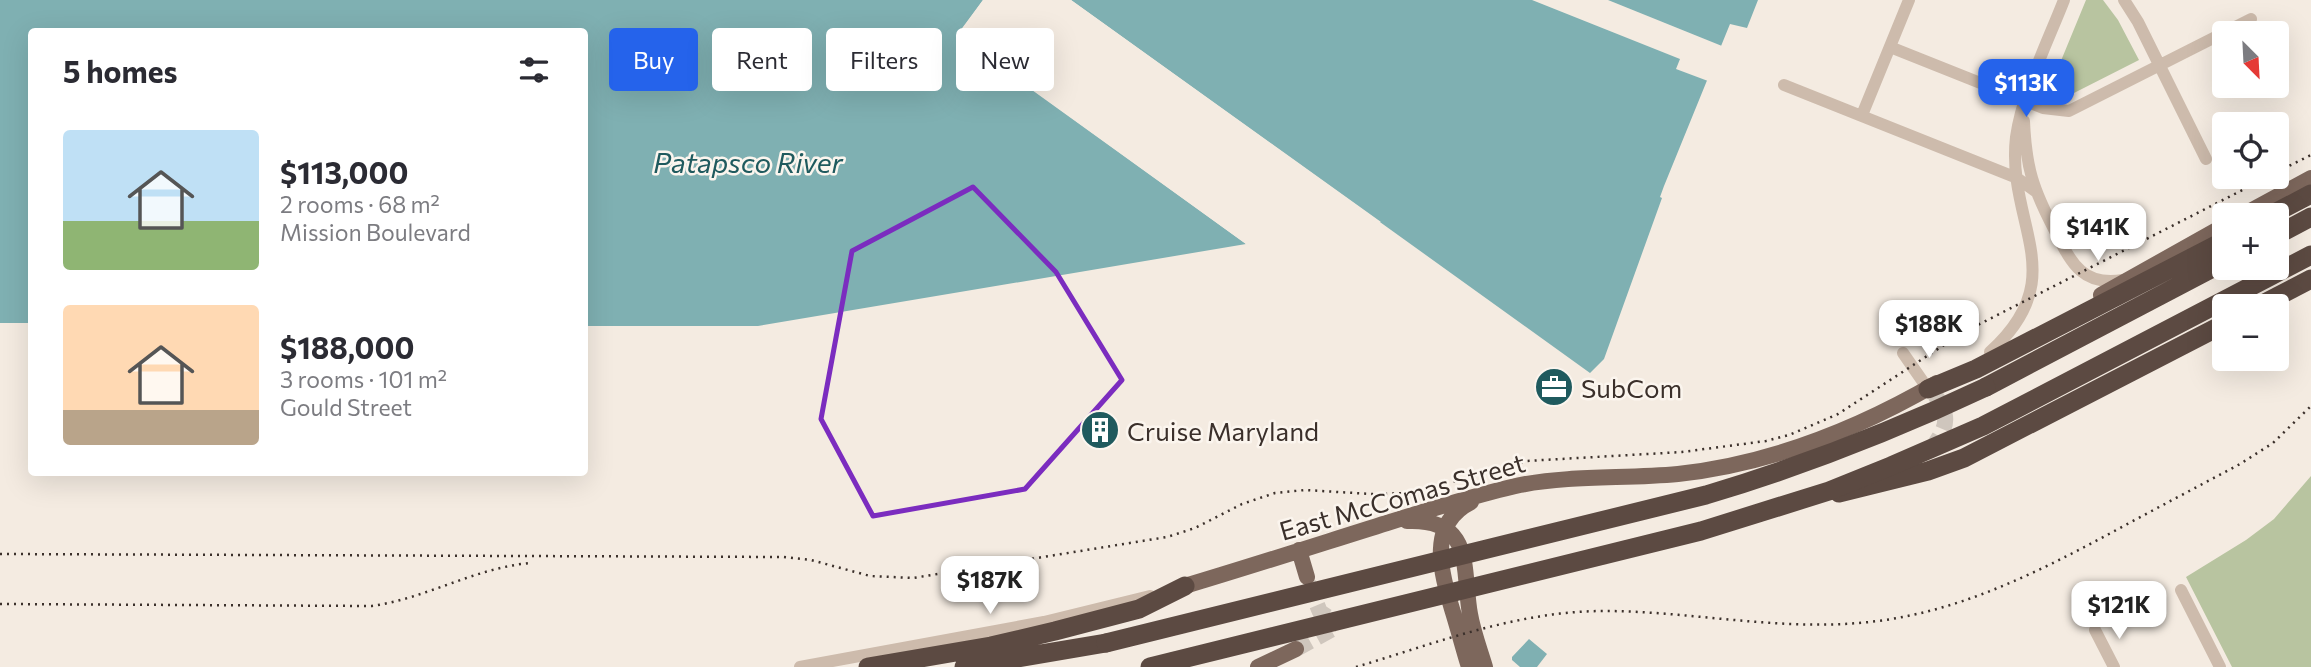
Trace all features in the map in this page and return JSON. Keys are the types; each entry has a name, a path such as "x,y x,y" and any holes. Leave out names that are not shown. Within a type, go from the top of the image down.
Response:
{"highway":[{"path":"2289,229 2311,217"},
{"path":"1931,392 2212,247"},
{"path":"1150,667 1679,537 1808,498 1891,467 1983,426 2311,255"},
{"path":"1018,667 1706,495 1770,475 1863,442 1955,401 2212,268"},
{"path":"2282,294 2311,279"},
{"path":"1832,495 1928,471 1964,458 2212,330"},
{"path":"868,667 978,648 1055,631 1139,608 1185,586"},
{"path":"964,667 1106,643"}],"main road":[{"path":"2265,203 2311,178"},
{"name":"East McComas Street","path":"1185,586 1449,503 1555,480 1678,474 1735,465 1831,435 1931,392 1990,352 2110,290 2212,233"},
{"path":"1469,667 1440,565 1440,547 1444,528 1459,509 1489,494"},
{"path":"1392,521 1419,520 1444,528 1455,539 1465,557 1470,614 1485,667"},
{"path":"1299,551 1307,577"},
{"path":"1258,667 1296,649"}],"street":[{"path":"1862,116 1909,0"},
{"path":"1990,352 2017,322 2032,283 2033,253 2017,178 2017,133 2025,101 2064,0"},
{"path":"2124,0 2138,22 2206,159"},
{"path":"1890,47 2043,108 2069,111 2251,19"},
{"path":"1784,85 2017,178 2035,191"},
{"path":"2025,101 2026,146 2035,191 2066,253 2077,268 2091,278 2109,282 2130,277"},
{"path":"1990,167 2006,162 2015,154"},
{"path":"1903,353 1931,392"},
{"name":"East McComas Street","path":"800,667 1044,622 1185,586"},
{"path":"2181,590 2220,667"},
{"path":"2095,630 2114,667"}],"highlighted area":[{"path":"973,187 1056,272 1122,380 1025,489 873,516 821,419 852,251"}],"green space":[{"path":"2086,0 2103,0 2118,20 2139,60 2072,94 2055,96 2051,92 2051,85"},
{"path":"2311,476 2311,667 2232,667 2186,577 2246,540 2274,519"}],"water":[{"name":"Patapsco River","path":"0,0 983,0 963,28 956,28 956,91 1033,91 1246,244 758,326 588,326 588,28 28,28 28,323 0,323"},
{"path":"1071,0 1758,0 1747,28 1730,24 1664,186 1604,359 1590,373"},
{"path":"1529,639 1547,654 1537,667 1520,667 1512,657"}],"pier":[{"path":"983,0 986,0 966,28 962,28"},
{"path":"1067,0 1071,0 1381,222 1376,223"},
{"path":"1532,0 1608,0 1722,46 1708,81 1676,69 1680,59"},
{"path":"1034,91 1040,91 1249,244"}],"tunnel":[{"path":"1931,450 1945,423 1944,411 1935,395"},
{"path":"1308,583 1320,612 1340,625"},
{"path":"1296,649 1334,628"}],"railway":[{"path":"2289,166 2311,155"},
{"path":"0,554 783,557 811,560 870,576 913,578 1167,537 1195,528 1242,504 1275,493 1305,490 1371,494 1414,493 1526,461 1682,452 1766,441 1789,435 1838,414 1964,332 2244,189"},
{"path":"1356,667 1509,622 1571,612 1637,612 1774,623 1843,624 1909,616 1939,608 2026,576 2240,464 2273,443 2311,406"},
{"path":"0,604 372,606 412,597 490,571 530,563"}],"place":[{"name":"SubCom","path":"1554,387"},
{"name":"Cruise Maryland","path":"1100,430"}]}
